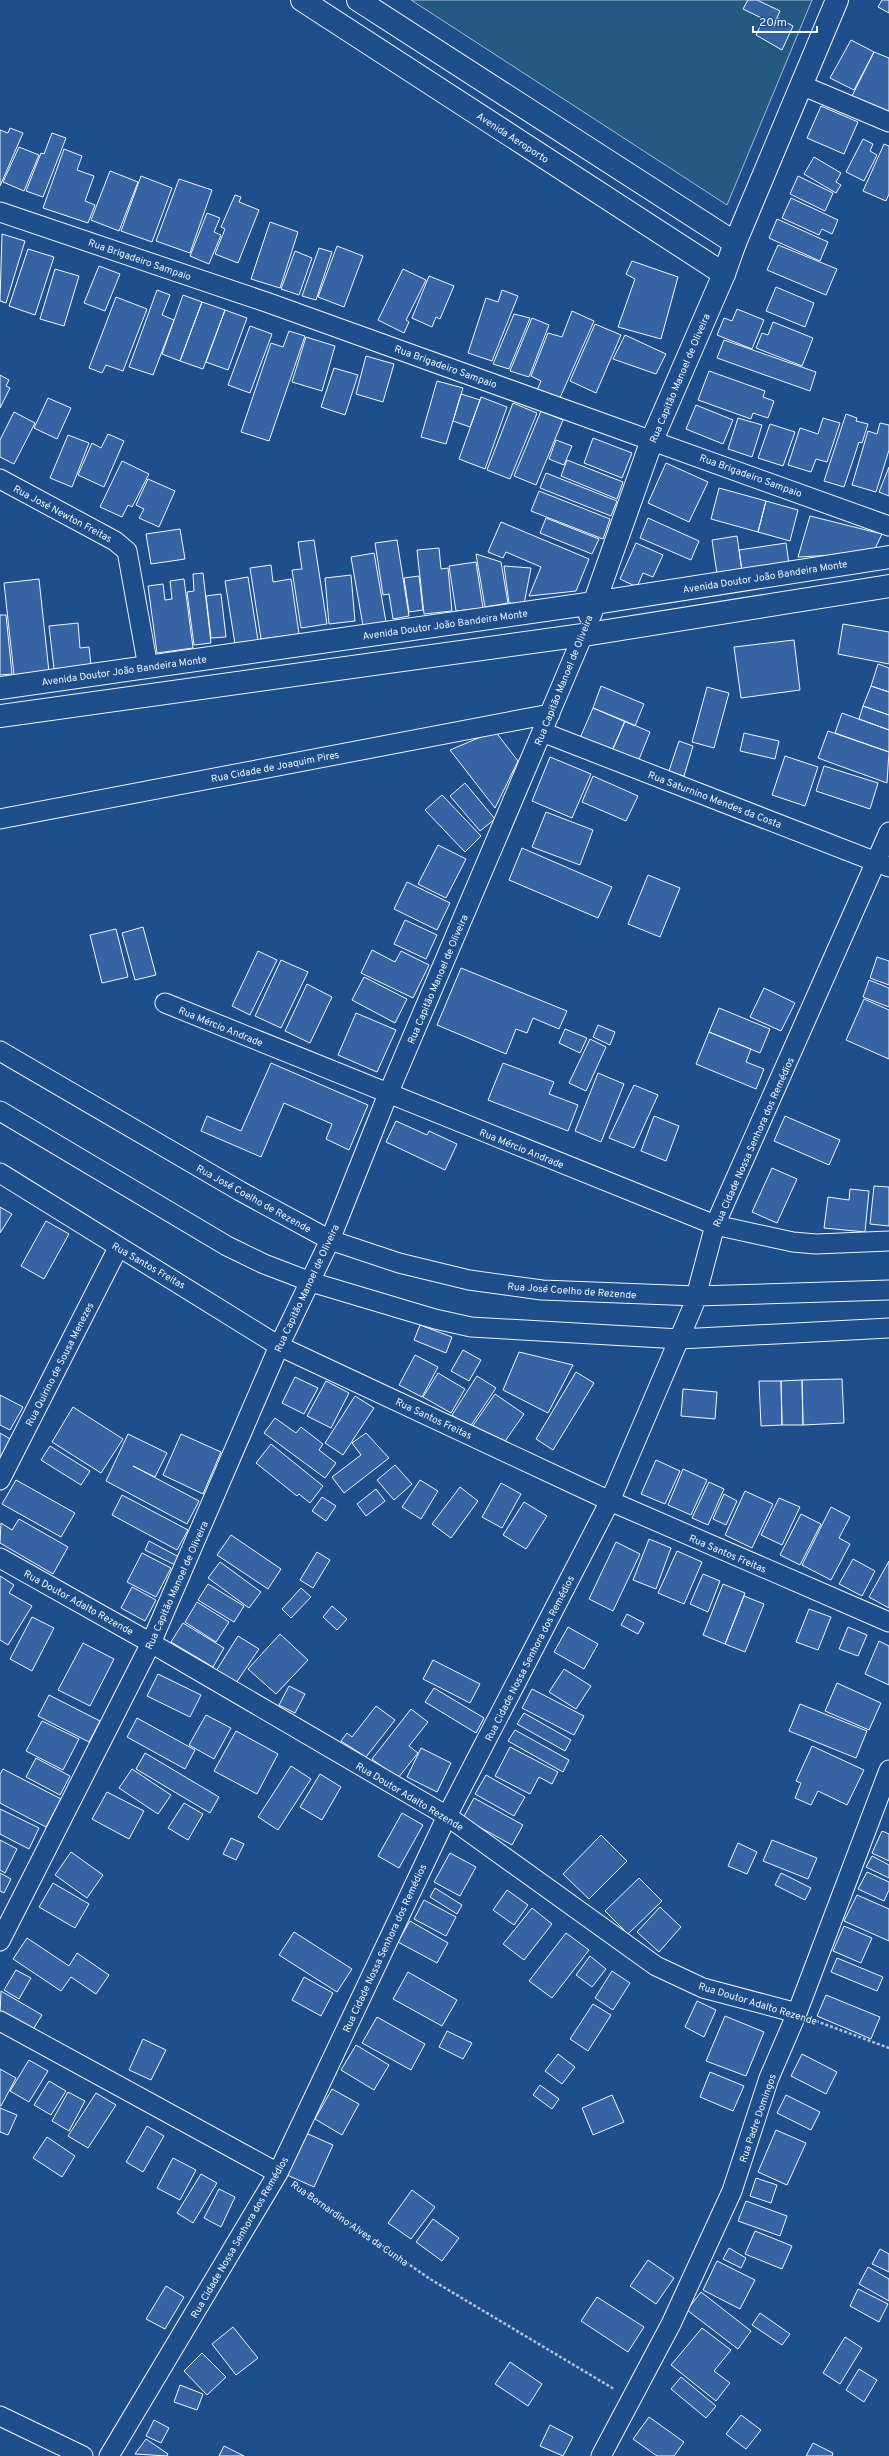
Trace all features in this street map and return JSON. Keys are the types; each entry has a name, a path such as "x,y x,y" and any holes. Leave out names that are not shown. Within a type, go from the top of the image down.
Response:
{"main road":[{"name":"Avenida Aeroporto","path":"302,0 724,274"},
{"path":"358,0 735,243"},
{"name":"Rua Capitão Manoel de Oliveira","path":"583,635 652,440 724,274 735,243 837,0"},
{"name":"Avenida Doutor João Bandeira Monte","path":"0,688 594,603 889,557"},
{"path":"847,563 855,593"},
{"path":"0,716 583,635 855,593 889,586"}],"street":[{"path":"801,85 889,122"},
{"name":"Rua Brigadeiro Sampaio","path":"0,212 266,302 889,526"},
{"name":"Rua José Newton Freitas","path":"0,480 115,541 127,551 148,667"},
{"name":"Rua Capitão Manoel de Oliveira","path":"0,1942 151,1643 279,1346 330,1240 388,1094 583,635"},
{"name":"Rua Cidade de Joaquim Pires","path":"0,819 550,714"},
{"name":"Rua Saturnino Mendes da Costa","path":"542,732 883,864"},
{"name":"Rua Cidade Nossa Senhora dos Remédios","path":"109,2456 278,2173 446,1816 610,1501 680,1339 696,1296 715,1225 883,864 889,832"},
{"name":"Rua Mércio Andrade","path":"165,1003 715,1225 793,1242 816,1244 889,1241"},
{"name":"Rua José Coelho de Rezende","path":"0,1051 240,1191 330,1240 405,1264 493,1284 542,1290 696,1296 889,1290"},
{"path":"0,1111 227,1246 264,1264 311,1282 471,1327 680,1339 889,1328"},
{"name":"Rua Santos Freitas","path":"0,1173 118,1248 201,1296 279,1346 610,1501 889,1622"},
{"name":"Rua Quirino de Sousa Menezes","path":"0,1480 118,1248"},
{"name":"Rua Doutor Adalto Rezende","path":"0,1558 151,1643 446,1816 656,1966 703,1988 797,2013"},
{"name":"Rua Padre Domingos","path":"601,2456 632,2400 670,2324 732,2191 769,2078 797,2013 889,1770"},
{"path":"0,2021 278,2173"},
{"path":"0,2416 83,2456"}],"path":[{"name":"Rua Doutor Adalto Rezende","path":"797,2013 889,2048"},
{"name":"Rua Bernardino Alves da Cunha","path":"278,2173 430,2279 632,2400"}],"shaded area":[{"path":"411,0 812,0 727,205"}],"building":[{"path":"748,0 757,0 780,11 774,24 743,9"},
{"path":"882,0 889,0 889,13 878,7"},
{"path":"778,18 793,26 782,50 756,35 763,20 774,26"},
{"path":"851,40 874,52 854,90 830,78"},
{"path":"874,52 889,58 889,115 851,98"},
{"path":"821,106 858,122 844,154 807,138"},
{"path":"10,128 23,133 0,186 0,130 8,133"},
{"path":"52,133 66,138 43,197 26,191 41,153 44,154"},
{"path":"863,139 873,144 870,151 877,155 864,181 846,172"},
{"path":"884,144 889,146 889,194 886,201 863,191"},
{"path":"19,147 39,155 24,191 3,182"},
{"path":"64,149 82,156 77,170 94,176 85,201 95,205 88,223 43,208"},
{"path":"814,157 841,173 836,182 841,185 836,193 804,174"},
{"path":"110,171 138,182 119,231 91,220"},
{"path":"141,176 172,188 152,242 121,231"},
{"path":"798,176 833,193 825,211 790,194"},
{"path":"179,179 212,190 190,253 156,241"},
{"path":"235,195 241,197 239,202 259,210 238,263 215,254 225,229 221,227"},
{"path":"791,198 838,220 832,234 822,229 819,235 782,218"},
{"path":"207,213 220,218 214,232 221,235 209,264 190,256"},
{"path":"777,219 828,242 820,261 769,238"},
{"path":"270,222 298,232 280,288 251,279"},
{"path":"2,234 25,241 6,303 0,301"},
{"path":"778,245 837,269 826,295 767,270"},
{"path":"337,246 363,256 344,307 318,297"},
{"path":"319,248 332,252 316,300 302,296"},
{"path":"28,249 54,257 35,315 9,306"},
{"path":"295,251 312,258 299,295 281,289"},
{"path":"632,261 678,277 661,339 618,327 635,279 626,274"},
{"path":"99,266 120,274 105,311 84,303"},
{"path":"55,269 79,276 64,326 40,319"},
{"path":"403,269 426,280 406,320 409,322 404,333 378,320"},
{"path":"429,276 454,286 440,319 436,317 432,327 412,318"},
{"path":"776,287 814,303 805,327 766,311"},
{"path":"157,290 170,295 162,315 174,320 153,375 129,367"},
{"path":"502,290 518,296 492,361 468,353 486,298 498,302"},
{"path":"183,295 202,302 180,361 162,354"},
{"path":"116,297 147,309 123,371 106,365 102,373 89,368"},
{"path":"202,302 225,310 203,369 180,361"},
{"path":"737,309 764,320 752,349 717,335 724,318 732,321"},
{"path":"225,310 247,318 228,370 206,362"},
{"path":"572,311 594,321 559,400 537,390 541,381 531,376 548,333 562,337"},
{"path":"514,314 530,318 509,369 493,364"},
{"path":"532,318 549,325 529,377 510,371"},
{"path":"773,322 813,338 802,366 756,348 762,333 768,335"},
{"path":"595,324 621,335 596,393 570,381"},
{"path":"250,326 272,334 250,393 228,385"},
{"path":"289,331 305,336 269,441 241,432 271,343 283,347"},
{"path":"625,335 666,354 656,374 613,359"},
{"path":"306,337 335,346 322,391 292,382"},
{"path":"724,340 816,372 810,391 717,358"},
{"path":"366,356 394,364 383,402 356,394"},
{"path":"334,368 358,375 345,415 321,407"},
{"path":"709,371 765,391 763,397 774,401 768,418 753,413 751,419 698,400"},
{"path":"0,375 9,380 6,386 10,388 0,408"},
{"path":"437,381 463,388 446,444 421,437"},
{"path":"461,394 480,400 470,427 453,421"},
{"path":"481,397 507,407 485,469 459,459"},
{"path":"48,398 71,408 57,439 34,428"},
{"path":"513,403 537,413 510,479 487,470"},
{"path":"696,405 733,420 723,444 686,429"},
{"path":"541,411 563,420 536,485 514,476"},
{"path":"14,412 35,423 14,464 0,457 0,440"},
{"path":"846,414 857,418 856,421 868,424 862,443 859,442 844,487 824,481"},
{"path":"738,418 762,425 752,457 728,449"},
{"path":"823,418 840,423 827,462 816,459 811,472 788,465 800,428 818,434"},
{"path":"880,423 889,425 889,450 876,492 852,485 868,431 877,434"},
{"path":"770,424 795,432 783,466 758,458"},
{"path":"108,434 124,441 104,487 78,475 92,443 101,448"},
{"path":"68,435 89,443 72,487 50,478"},
{"path":"593,438 632,453 622,478 584,463"},
{"path":"556,440 572,446 564,465 549,459"},
{"path":"567,460 623,482 617,499 561,476"},
{"path":"122,461 149,474 132,507 128,505 122,517 100,507"},
{"path":"666,463 708,482 689,522 648,503"},
{"path":"889,467 889,496 879,492"},
{"path":"546,473 617,501 611,516 540,488"},
{"path":"148,479 175,491 159,527 139,518 144,509 136,505"},
{"path":"719,488 766,501 758,532 711,519"},
{"path":"539,491 610,519 603,539 531,511"},
{"path":"766,501 798,510 790,541 758,532"},
{"path":"810,516 882,534 873,553 798,557"},
{"path":"546,518 599,539 592,554 540,533"},
{"path":"648,518 699,541 691,560 640,538"},
{"path":"501,522 589,559 576,591 529,596 541,567 506,552 503,558 488,552"},
{"path":"180,529 185,559 151,564 146,534"},
{"path":"737,536 742,571 717,574 712,540"},
{"path":"314,540 327,624 301,628 292,570 302,569 298,542"},
{"path":"397,540 409,616 393,619 389,594 383,595 375,543"},
{"path":"636,543 663,555 653,577 643,573 637,587 620,579"},
{"path":"786,543 789,564 742,571 739,550"},
{"path":"439,548 441,569 448,568 452,611 424,614 417,550"},
{"path":"374,553 386,622 363,626 351,557"},
{"path":"476,554 501,562 508,603 485,607"},
{"path":"476,562 483,608 456,611 449,566"},
{"path":"271,565 273,582 291,579 299,634 261,639 250,568"},
{"path":"504,566 531,568 524,604 509,603"},
{"path":"203,573 211,643 194,645 187,592 194,591 193,574"},
{"path":"351,575 355,621 329,624 325,578"},
{"path":"419,576 423,610 409,612 404,578"},
{"path":"248,577 258,640 235,644 225,581"},
{"path":"39,579 49,672 14,675 4,583"},
{"path":"184,579 193,648 157,653 148,586 163,584 165,600 172,599 170,581"},
{"path":"221,594 226,637 211,638 206,596"},
{"path":"0,615 6,615 12,674 0,675"},
{"path":"78,623 80,648 89,647 91,665 54,669 49,626"},
{"path":"843,624 889,632 889,664 838,654"},
{"path":"794,640 800,690 741,698 734,647"},
{"path":"878,664 889,668 889,692 871,686"},
{"path":"601,686 644,704 635,726 593,708"},
{"path":"871,686 889,692 889,715 863,706"},
{"path":"707,687 729,693 714,748 692,742"},
{"path":"863,706 889,715 889,730 859,719"},
{"path":"593,708 625,721 612,751 580,738"},
{"path":"842,713 889,730 889,752 835,733"},
{"path":"625,721 650,732 638,762 612,751"},
{"path":"495,731 518,761 495,808 450,750"},
{"path":"828,731 889,752 887,783 818,758"},
{"path":"744,733 779,741 775,759 740,751"},
{"path":"679,741 693,746 684,776 669,771"},
{"path":"785,756 818,767 805,806 772,795"},
{"path":"550,757 591,774 572,818 532,801"},
{"path":"824,766 878,783 870,809 816,791"},
{"path":"593,776 638,796 626,821 582,802"},
{"path":"465,783 495,819 480,831 450,796"},
{"path":"442,795 481,836 465,852 425,810"},
{"path":"546,812 593,830 580,865 532,847"},
{"path":"438,845 466,859 446,898 418,884"},
{"path":"522,848 612,887 598,918 509,880"},
{"path":"648,875 680,888 660,937 628,924"},
{"path":"407,882 450,903 437,930 394,909"},
{"path":"405,920 437,935 426,959 394,944"},
{"path":"143,927 156,975 135,980 122,933"},
{"path":"116,929 128,977 102,983 90,935"},
{"path":"372,950 395,962 401,951 429,965 413,998 361,973"},
{"path":"258,951 277,960 250,1015 232,1006"},
{"path":"877,957 889,961 889,985 870,978"},
{"path":"281,960 308,972 281,1028 255,1016"},
{"path":"461,968 567,1011 559,1029 533,1018 527,1033 516,1029 506,1054 437,1025"},
{"path":"364,977 407,999 395,1023 352,1000"},
{"path":"869,980 889,988 889,1007 863,997"},
{"path":"307,984 332,997 310,1043 285,1031"},
{"path":"764,988 795,1003 781,1031 750,1017"},
{"path":"864,999 889,1010 889,1059 846,1040"},
{"path":"719,1008 770,1029 760,1053 709,1032"},
{"path":"356,1013 396,1030 377,1072 338,1055"},
{"path":"598,1025 615,1032 610,1045 593,1037"},
{"path":"565,1029 587,1038 580,1053 559,1043"},
{"path":"709,1032 751,1049 746,1062 764,1069 756,1089 696,1064"},
{"path":"590,1039 606,1047 586,1091 569,1083"},
{"path":"271,1063 368,1105 349,1150 326,1139 332,1124 284,1103 261,1157 201,1131 207,1116 241,1131"},
{"path":"503,1063 554,1082 549,1094 578,1105 568,1131 488,1100"},
{"path":"598,1073 624,1084 601,1142 575,1131"},
{"path":"634,1085 658,1095 634,1148 609,1138"},
{"path":"654,1116 679,1126 666,1161 641,1151"},
{"path":"785,1116 840,1140 829,1165 774,1141"},
{"path":"396,1121 427,1135 429,1131 457,1144 445,1170 386,1142"},
{"path":"772,1168 797,1179 777,1223 752,1212"},
{"path":"874,1186 889,1187 889,1226 870,1224"},
{"path":"850,1189 869,1191 865,1232 824,1228 828,1197 849,1200"},
{"path":"0,1207 12,1214 0,1233"},
{"path":"46,1221 69,1234 44,1279 21,1266"},
{"path":"420,1325 452,1337 446,1353 414,1340"},
{"path":"463,1350 481,1360 469,1381 451,1371"},
{"path":"519,1352 573,1365 548,1413 503,1390"},
{"path":"415,1355 438,1367 422,1397 399,1385"},
{"path":"576,1372 594,1383 553,1450 536,1439"},
{"path":"438,1373 465,1389 451,1413 423,1397"},
{"path":"477,1376 496,1388 470,1427 452,1415"},
{"path":"295,1377 318,1388 304,1414 282,1403"},
{"path":"842,1379 844,1423 803,1425 802,1380"},
{"path":"802,1380 803,1425 782,1425 781,1381"},
{"path":"326,1381 349,1393 331,1428 307,1416"},
{"path":"759,1381 781,1381 782,1425 761,1426"},
{"path":"683,1389 717,1392 715,1419 681,1416"},
{"path":"495,1394 524,1414 501,1447 472,1427"},
{"path":"0,1395 23,1407 10,1430 0,1425"},
{"path":"355,1396 374,1408 343,1455 325,1443"},
{"path":"73,1407 123,1439 101,1473 52,1442"},
{"path":"275,1418 296,1433 301,1427 323,1444 319,1450 336,1463 325,1478 264,1433"},
{"path":"0,1433 12,1440 0,1461"},
{"path":"366,1433 389,1458 344,1493 332,1477 361,1455 352,1443"},
{"path":"128,1434 167,1453 155,1477 133,1466 199,1501 187,1524 106,1481"},
{"path":"181,1434 221,1452 203,1494 163,1475"},
{"path":"271,1444 323,1486 310,1503 299,1494 297,1496 256,1463"},
{"path":"50,1446 90,1471 81,1485 41,1460"},
{"path":"656,1460 680,1471 665,1504 641,1494"},
{"path":"395,1465 412,1484 394,1500 377,1480"},
{"path":"683,1469 707,1480 691,1515 668,1505"},
{"path":"16,1480 75,1513 61,1537 2,1504"},
{"path":"420,1480 438,1491 421,1519 402,1507"},
{"path":"709,1482 724,1489 708,1525 692,1518"},
{"path":"501,1483 521,1494 502,1528 482,1517"},
{"path":"460,1487 478,1501 451,1538 432,1524"},
{"path":"376,1489 385,1501 366,1516 357,1504"},
{"path":"745,1491 773,1504 752,1548 725,1535"},
{"path":"724,1494 737,1501 726,1525 713,1519"},
{"path":"122,1495 188,1530 177,1550 112,1515"},
{"path":"322,1497 336,1506 326,1521 312,1511"},
{"path":"779,1498 800,1507 782,1545 761,1535"},
{"path":"524,1502 547,1516 526,1549 503,1535"},
{"path":"831,1507 850,1517 839,1538 850,1544 831,1580 802,1565"},
{"path":"801,1514 821,1524 800,1565 780,1555"},
{"path":"19,1519 68,1547 53,1574 0,1543 1,1523 12,1530"},
{"path":"231,1535 281,1569 268,1589 217,1555"},
{"path":"649,1539 671,1548 656,1589 633,1580"},
{"path":"149,1541 179,1557 175,1565 145,1550"},
{"path":"616,1542 640,1554 613,1611 589,1599"},
{"path":"677,1551 702,1562 684,1604 658,1593"},
{"path":"317,1552 330,1560 313,1588 300,1580"},
{"path":"142,1553 171,1568 156,1597 127,1582"},
{"path":"853,1559 875,1571 862,1596 839,1584"},
{"path":"889,1561 889,1608 869,1597"},
{"path":"220,1562 261,1592 249,1608 208,1578"},
{"path":"703,1574 720,1581 708,1612 690,1604"},
{"path":"0,1576 14,1585 9,1593 32,1606 8,1645 0,1640"},
{"path":"208,1584 244,1606 234,1622 198,1600"},
{"path":"723,1584 745,1593 725,1644 703,1635"},
{"path":"132,1587 156,1600 145,1621 121,1608"},
{"path":"301,1588 311,1597 291,1618 282,1609"},
{"path":"744,1596 764,1604 745,1652 725,1644"},
{"path":"197,1602 229,1622 216,1642 185,1622"},
{"path":"332,1606 347,1619 337,1630 323,1617"},
{"path":"809,1609 831,1617 818,1650 796,1642"},
{"path":"627,1614 644,1623 638,1634 621,1625"},
{"path":"32,1617 54,1628 32,1671 10,1659"},
{"path":"183,1623 224,1648 213,1667 171,1642"},
{"path":"568,1627 598,1644 584,1669 554,1652"},
{"path":"848,1627 867,1635 858,1656 839,1649"},
{"path":"280,1634 308,1660 276,1694 248,1669"},
{"path":"238,1636 259,1649 236,1683 216,1671"},
{"path":"879,1641 889,1646 889,1685 865,1674"},
{"path":"83,1643 114,1659 90,1706 58,1690"},
{"path":"433,1660 480,1684 470,1703 423,1679"},
{"path":"564,1669 591,1686 576,1709 549,1692"},
{"path":"158,1674 201,1695 190,1717 147,1696"},
{"path":"837,1683 881,1703 869,1730 825,1711"},
{"path":"289,1686 305,1694 295,1713 279,1705"},
{"path":"434,1688 484,1718 476,1733 425,1702"},
{"path":"532,1689 584,1716 574,1735 522,1708"},
{"path":"49,1695 100,1721 89,1742 38,1716"},
{"path":"800,1704 867,1731 856,1758 789,1731"},
{"path":"376,1706 395,1720 366,1757 341,1741 347,1733 352,1737"},
{"path":"411,1709 428,1722 409,1746 418,1753 398,1778 372,1759"},
{"path":"524,1713 571,1740 565,1751 517,1724"},
{"path":"206,1715 231,1728 214,1759 189,1745"},
{"path":"137,1718 195,1750 185,1769 127,1737"},
{"path":"42,1721 79,1739 63,1770 26,1751"},
{"path":"515,1730 569,1760 563,1772 508,1741"},
{"path":"236,1731 278,1754 257,1794 214,1771"},
{"path":"812,1746 864,1770 847,1805 818,1791 811,1805 795,1798 801,1783 796,1781"},
{"path":"510,1747 558,1772 552,1784 539,1777 530,1794 495,1776"},
{"path":"421,1748 451,1763 437,1792 407,1777"},
{"path":"145,1753 219,1797 210,1813 136,1769"},
{"path":"36,1758 70,1776 60,1795 26,1777"},
{"path":"291,1766 311,1779 278,1830 258,1817"},
{"path":"3,1769 61,1799 46,1827 0,1803 0,1774"},
{"path":"132,1769 171,1795 158,1814 119,1788"},
{"path":"320,1774 341,1787 322,1820 300,1807"},
{"path":"486,1775 525,1797 514,1816 475,1794"},
{"path":"107,1792 144,1811 129,1839 92,1819"},
{"path":"474,1798 523,1825 512,1845 463,1818"},
{"path":"184,1803 203,1814 188,1840 168,1828"},
{"path":"0,1809 39,1828 29,1849 0,1834"},
{"path":"402,1813 423,1825 399,1868 378,1856"},
{"path":"882,1831 889,1834 889,1861 872,1853"},
{"path":"601,1835 627,1861 589,1899 563,1874"},
{"path":"231,1838 244,1844 236,1860 223,1854"},
{"path":"0,1840 17,1849 5,1873 0,1870"},
{"path":"772,1840 817,1858 808,1879 763,1861"},
{"path":"738,1843 757,1852 747,1874 728,1866"},
{"path":"71,1852 103,1875 87,1898 55,1875"},
{"path":"450,1853 476,1867 460,1896 434,1882"},
{"path":"872,1856 889,1865 889,1878 866,1867"},
{"path":"867,1872 889,1882 889,1890 884,1901 858,1889"},
{"path":"0,1873 11,1879 4,1893 0,1891"},
{"path":"781,1873 811,1888 805,1900 775,1885"},
{"path":"639,1878 662,1901 628,1934 605,1911"},
{"path":"53,1883 89,1904 75,1928 39,1907"},
{"path":"435,1888 462,1905 457,1914 430,1897"},
{"path":"507,1890 528,1905 514,1925 493,1910"},
{"path":"857,1895 889,1909 889,1941 844,1921"},
{"path":"424,1900 456,1917 446,1936 414,1919"},
{"path":"660,1907 681,1927 659,1952 637,1932"},
{"path":"532,1908 552,1924 524,1960 503,1944"},
{"path":"410,1921 448,1943 437,1963 398,1942"},
{"path":"844,1926 872,1938 861,1963 833,1951"},
{"path":"294,1932 352,1969 337,1992 279,1955"},
{"path":"566,1933 589,1950 552,1998 529,1981"},
{"path":"27,1938 69,1966 77,1953 109,1975 96,1994 71,1977 61,1991 13,1959"},
{"path":"590,1956 606,1969 592,1987 576,1975"},
{"path":"837,1958 883,1977 877,1991 831,1972"},
{"path":"16,1970 31,1978 19,1999 4,1990"},
{"path":"612,1971 630,1983 613,2010 595,1998"},
{"path":"408,1972 457,2000 442,2026 393,1999"},
{"path":"304,1977 333,1993 321,2016 292,2000"},
{"path":"1,1991 42,2015 31,2033 0,2015"},
{"path":"826,1995 880,2017 871,2039 817,2016"},
{"path":"697,2001 716,2010 704,2037 685,2027"},
{"path":"593,2004 611,2015 588,2051 570,2039"},
{"path":"725,2016 764,2032 746,2076 706,2061"},
{"path":"377,2017 425,2044 411,2070 362,2043"},
{"path":"447,2031 472,2043 463,2059 439,2047"},
{"path":"143,2039 166,2050 151,2080 129,2070"},
{"path":"356,2045 389,2065 374,2090 341,2070"},
{"path":"558,2054 575,2067 562,2084 545,2071"},
{"path":"802,2054 837,2072 826,2094 791,2076"},
{"path":"29,2060 48,2071 29,2102 10,2091"},
{"path":"0,2069 16,2078 1,2106 0,2106"},
{"path":"710,2072 744,2086 733,2111 700,2097"},
{"path":"49,2081 66,2091 51,2115 34,2105"},
{"path":"540,2085 559,2099 552,2109 533,2095"},
{"path":"332,2089 359,2104 342,2135 315,2119"},
{"path":"68,2092 85,2101 69,2131 52,2121"},
{"path":"96,2093 116,2105 88,2148 68,2136"},
{"path":"612,2095 624,2122 593,2135 582,2108"},
{"path":"786,2095 820,2112 811,2130 777,2113"},
{"path":"0,2108 17,2115 8,2135 0,2132"},
{"path":"147,2126 164,2136 143,2172 126,2162"},
{"path":"776,2130 806,2143 787,2185 758,2172"},
{"path":"306,2133 333,2145 314,2187 287,2175"},
{"path":"47,2137 75,2156 62,2177 33,2158"},
{"path":"173,2158 196,2170 180,2200 157,2188"},
{"path":"201,2174 217,2183 193,2223 177,2213"},
{"path":"756,2178 777,2185 771,2203 750,2196"},
{"path":"219,2189 235,2197 221,2227 204,2218"},
{"path":"412,2190 435,2207 411,2239 388,2223"},
{"path":"746,2201 787,2216 780,2236 738,2221"},
{"path":"433,2219 459,2238 442,2261 416,2242"},
{"path":"755,2231 792,2246 782,2269 745,2254"},
{"path":"729,2248 746,2258 741,2268 723,2259"},
{"path":"880,2249 889,2254 889,2272 872,2264"},
{"path":"648,2260 674,2278 656,2304 630,2286"},
{"path":"717,2261 755,2280 740,2309 703,2290"},
{"path":"868,2267 889,2279 889,2301 859,2284"},
{"path":"166,2286 184,2297 165,2329 146,2319"},
{"path":"858,2289 888,2304 879,2322 850,2306"},
{"path":"701,2292 751,2331 738,2349 687,2310"},
{"path":"597,2297 644,2327 628,2352 581,2321"},
{"path":"760,2313 790,2334 782,2345 752,2325"},
{"path":"233,2327 258,2358 236,2375 212,2344"},
{"path":"702,2328 731,2350 714,2371 730,2383 716,2401 671,2365"},
{"path":"845,2337 862,2348 840,2384 823,2373"},
{"path":"202,2353 226,2377 207,2395 184,2371"},
{"path":"510,2362 542,2384 528,2406 495,2384"},
{"path":"859,2369 877,2380 864,2402 846,2390"},
{"path":"681,2377 716,2406 706,2418 671,2389"},
{"path":"180,2385 203,2394 197,2410 174,2402"},
{"path":"741,2415 761,2430 746,2449 726,2434"},
{"path":"649,2417 684,2442 674,2456 657,2456 633,2439"},
{"path":"154,2420 169,2428 161,2443 146,2436"},
{"path":"550,2425 573,2437 563,2456 540,2446"},
{"path":"146,2439 168,2454 167,2456 135,2454"},
{"path":"813,2443 833,2453 832,2456 806,2456"},
{"path":"224,2446 244,2456 219,2456"}]}
